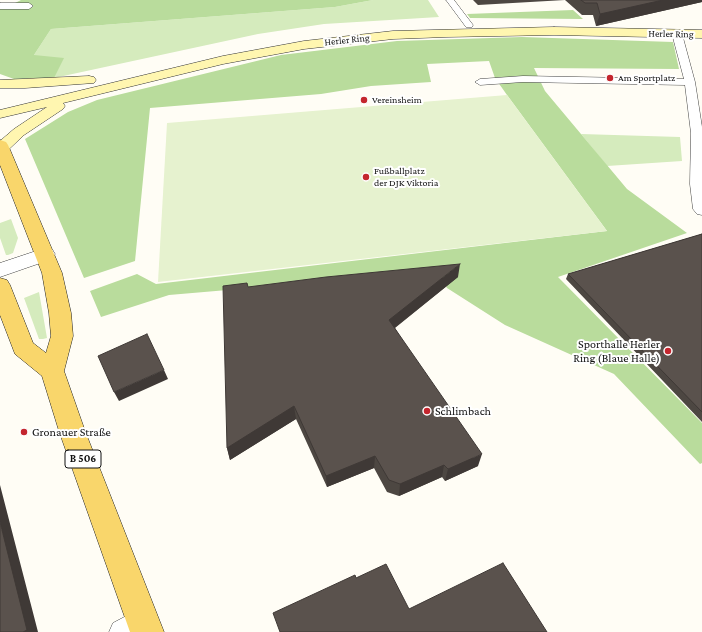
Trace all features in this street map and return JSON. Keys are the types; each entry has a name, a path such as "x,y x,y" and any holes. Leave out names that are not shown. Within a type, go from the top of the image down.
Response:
{"main road":[{"name":"Herler Ring","path":"0,101 226,48 267,40 375,28 469,25 702,27"},
{"name":"Herler Ring","path":"0,114 223,60 297,46 342,40 446,32 554,31 702,34"},
{"path":"0,84 31,84 89,80"},
{"path":"0,285 23,348 52,371 62,336 59,306 52,274 1,147 27,127 73,96"},
{"name":"B 506","path":"52,371 138,628"}],"street":[{"path":"0,270 45,254"}],"lane":[{"path":"450,0 469,25"},
{"path":"0,6 29,6"},
{"path":"677,34 690,82 697,133 697,184 700,209 702,211"},
{"path":"480,82 523,79 690,82"}],"green space":[{"path":"21,0 373,0 335,7 51,29 34,55 64,58 54,78 14,79 0,74 0,3 15,3"},
{"path":"373,0 428,0 439,17 324,24 258,34 54,78 34,55 51,29 335,7"},
{"path":"573,10 583,19 470,18 467,14"},
{"path":"522,37 673,42 679,69 534,68 545,91 627,189 687,233 558,277 702,423 702,463 700,464 614,374 505,325 447,288 438,272 169,295 101,317 90,291 137,274 156,284 607,231 495,78 489,61 427,64 431,82 371,86 321,94 150,108 135,261 84,278 25,139 68,112 97,100 281,55 397,41"},
{"name":"Fußballplatz der DJK Viktoria","path":"507,95 607,231 158,282 167,123"},
{"path":"581,134 680,137 682,161 607,166"},
{"path":"11,219 18,238 13,253 6,255 0,238 0,223"},
{"path":"39,292 47,338 43,339 39,339 24,298"}],"building":[{"path":"581,0 663,0 600,14 597,3 585,3"},
{"name":"Sporthalle Herler Ring (Blaue Halle)","path":"702,234 702,412 568,274"},
{"path":"460,264 389,320 482,454 448,469 444,465 400,484 389,480 375,456 326,476 294,406 227,448 223,286 247,283 248,287 326,277"},
{"path":"147,334 164,370 114,392 98,356"},
{"path":"0,522 27,630 23,632 0,632"},
{"path":"503,563 547,632 280,632 273,613 355,575 356,578 386,564 409,609"}],"place":[{"name":"Am Sportplatz","path":"610,78"},
{"name":"Vereinsheim","path":"364,100"},
{"name":"Fußballplatz der DJK Viktoria","path":"366,177"},
{"name":"Sporthalle Herler Ring (Blaue Halle)","path":"668,351"},
{"name":"Schlimbach","path":"427,411"},
{"name":"Gronauer Straße","path":"24,432"}]}
